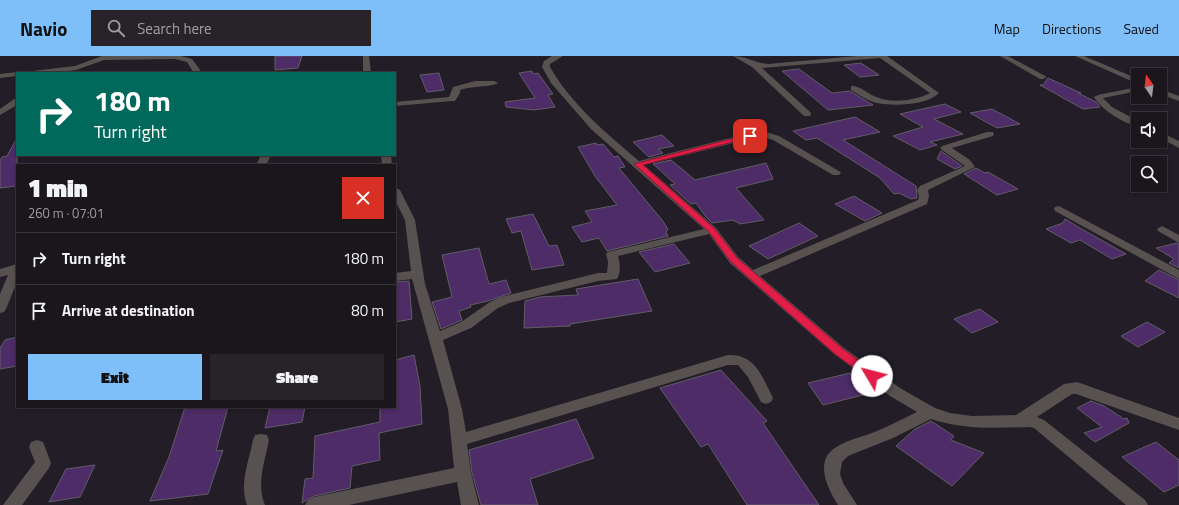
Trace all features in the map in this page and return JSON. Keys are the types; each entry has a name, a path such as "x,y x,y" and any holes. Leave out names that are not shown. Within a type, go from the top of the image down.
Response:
{"street":[{"path":"60,72 107,57 175,56 190,60 196,70 195,72"},
{"path":"366,56 367,72"},
{"path":"560,56 553,58 547,63 546,67 554,81 594,127 712,230 734,260 839,351 895,392 930,413 950,419 972,422 1031,421 1048,431 1139,505"},
{"path":"736,56 755,65 807,114"},
{"path":"755,65 768,66 882,56 934,93 930,97 915,100 886,102 871,99 854,88"},
{"path":"1003,56 1043,77"},
{"path":"1078,56 1131,79"},
{"path":"0,76 16,74"},
{"path":"396,104 452,99 456,93 456,89 464,85 472,83 494,83"},
{"path":"1131,90 1098,97 1101,103 1131,120"},
{"path":"1167,94 1179,99"},
{"path":"0,113 16,102"},
{"path":"752,275 923,202 924,196 922,190 924,188 970,166 967,162 946,148 990,134"},
{"path":"638,164 750,136 766,135 776,138 836,173"},
{"path":"1167,139 1179,145"},
{"path":"396,192 410,220 419,284 436,338 455,409 463,473 470,505"},
{"path":"1059,209 1179,275"},
{"path":"1162,229 1179,240"},
{"path":"436,338 466,325 494,305 505,300 598,277 613,276 614,262 612,254 712,230"},
{"path":"0,273 16,269"},
{"path":"0,309 16,271"},
{"path":"396,277 418,274"},
{"path":"459,440 702,368 724,360 736,358 748,365 766,398"},
{"path":"1019,421 1069,388 1077,388 1179,424"},
{"path":"848,505 835,486 832,474 834,459 842,451 888,433 930,413"},
{"path":"256,505 252,488 252,479 261,440"},
{"path":"12,505 43,463 37,447"},
{"path":"314,505 463,473"}],"building":[{"path":"275,56 302,56 298,68 275,70"},
{"path":"861,63 879,75 860,77 844,65"},
{"path":"799,69 832,93 850,91 873,105 828,110 782,71"},
{"path":"532,71 533,74 538,73 553,94 548,95 555,107 534,110 506,107 505,102 535,98 519,73"},
{"path":"439,73 444,90 427,92 420,75"},
{"path":"1048,78 1081,93 1078,93 1096,102 1100,107 1083,109 1040,85 1043,85"},
{"path":"945,104 961,112 934,119 963,134 930,142 937,145 920,150 893,136 923,127 900,114"},
{"path":"992,109 1020,124 997,128 970,113"},
{"path":"855,117 880,132 843,140 916,186 917,198 911,199 899,193 894,194 880,178 817,138 806,140 793,131"},
{"path":"662,135 674,146 658,149 663,153 649,157 633,142"},
{"path":"16,140 16,186 0,188 0,161 2,157 7,156"},
{"path":"596,143 597,145 603,144 614,157 618,156 625,167 619,168 662,220 668,229 666,232 668,236 607,251 599,238 582,242 572,227 592,222 585,211 617,205 595,176 578,147"},
{"path":"941,151 962,166 955,169 937,159"},
{"path":"671,160 695,180 766,163 773,179 736,188 764,220 740,224 733,220 712,223 696,203 691,204 670,185 675,184 653,164"},
{"path":"976,168 985,173 988,172 1018,189 997,195 964,174"},
{"path":"854,196 882,213 865,221 835,204"},
{"path":"533,214 549,246 557,245 564,265 532,270 521,231 512,233 506,219"},
{"path":"1065,219 1126,254 1112,259 1080,240 1071,243 1046,229 1063,223"},
{"path":"799,223 818,236 768,259 749,246"},
{"path":"1177,243 1179,244 1179,268 1169,263 1174,259 1156,248"},
{"path":"674,244 690,263 655,272 639,252"},
{"path":"479,248 489,284 506,280 511,293 488,301 470,305 471,307 459,311 462,320 441,329 432,302 452,297 442,255"},
{"path":"1159,270 1179,280 1179,298 1145,281"},
{"path":"638,279 652,311 570,324 570,326 524,328 525,301 540,297 578,295 576,289"},
{"path":"409,281 412,319 396,322 396,282"},
{"path":"980,309 998,322 972,333 954,319"},
{"path":"1147,322 1165,332 1138,347 1121,336"},
{"path":"16,337 16,366 0,369 0,348 5,340"},
{"path":"414,355 420,386 422,424 379,433 380,460 352,466 350,488 314,496 302,503 305,479 313,478 315,436 380,422 380,408 396,408 396,360"},
{"path":"721,370 767,421 763,423 819,505 747,505 708,444 701,447 660,388"},
{"path":"850,373 867,394 823,405 808,383"},
{"path":"1091,401 1104,406 1124,419 1127,418 1129,423 1095,442 1084,433 1102,427 1077,408"},
{"path":"185,408 228,408 216,451 223,450 208,494 150,501 169,457"},
{"path":"270,408 305,408 302,422 265,428"},
{"path":"576,419 594,458 530,479 538,505 481,505 472,473 469,450"},
{"path":"931,421 954,436 951,440 984,453 952,486 896,446 915,429"},
{"path":"1156,442 1179,460 1179,485 1164,492 1122,457"},
{"path":"95,465 80,497 49,502 66,469"}],"route":[{"path":"750,136 638,164 712,230 734,260 839,351 872,376"}]}
